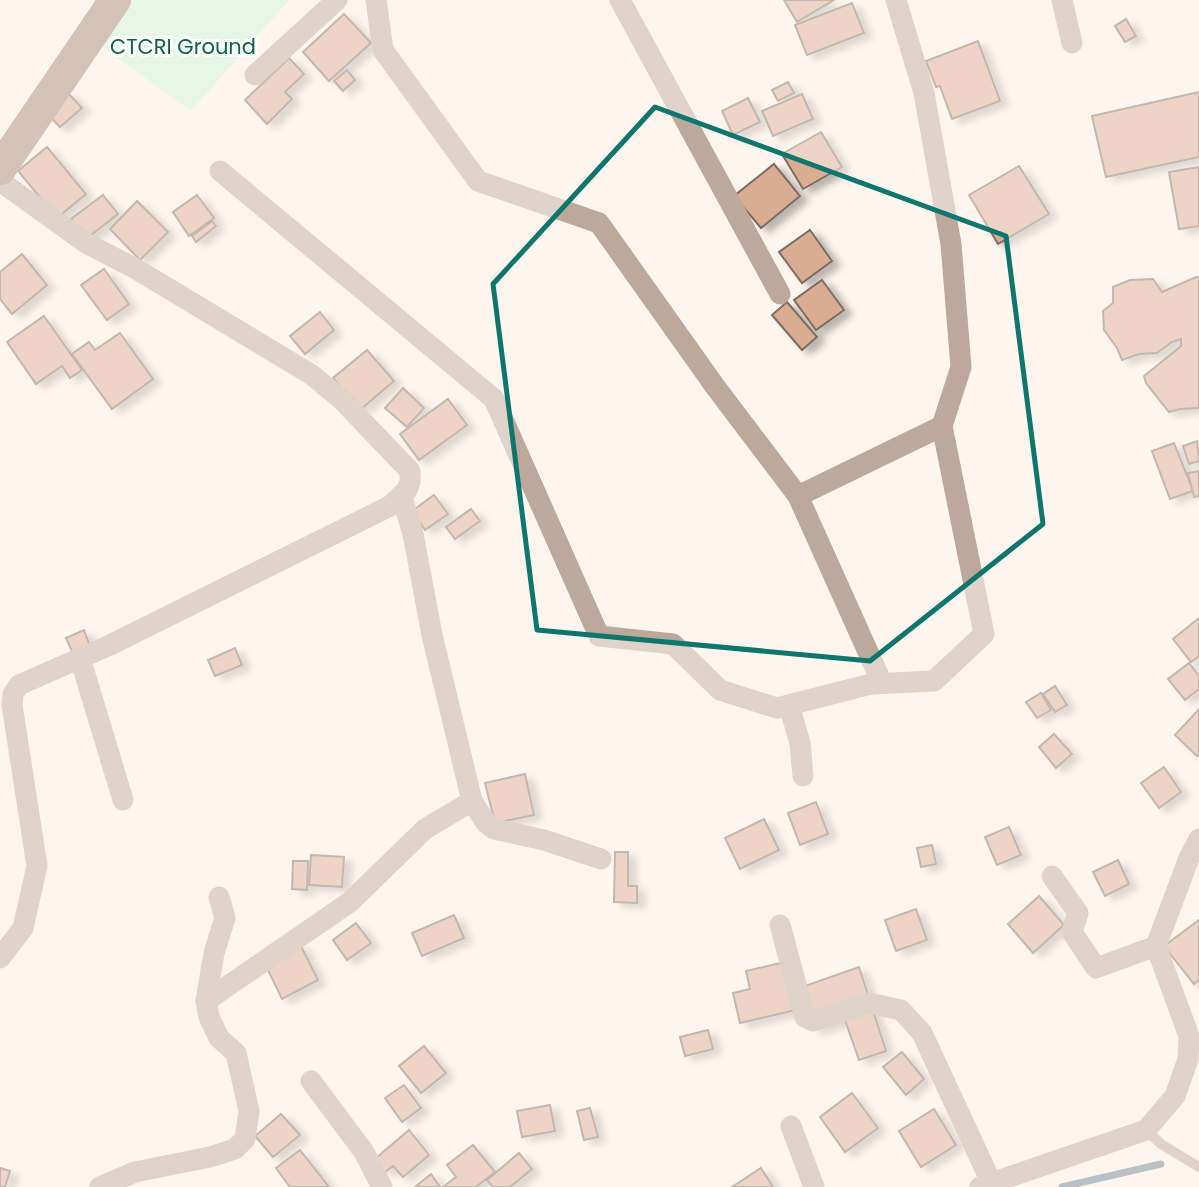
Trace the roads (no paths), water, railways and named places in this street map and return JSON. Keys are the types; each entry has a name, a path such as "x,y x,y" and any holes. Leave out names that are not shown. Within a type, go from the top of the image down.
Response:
{"main road":[{"path":"0,169 115,0"}],"street":[{"path":"255,75 337,0"},
{"path":"376,0 383,50 478,181 599,223 714,385 798,496 882,683"},
{"path":"620,0 780,294"},
{"path":"220,171 495,399 599,636 673,644 720,690 777,708 871,684 934,681 984,634 942,426 961,367 951,244 924,93 896,0"},
{"path":"1062,0 1072,43"},
{"path":"0,181 86,243 136,269 312,375 342,400 408,467 410,482 402,497 390,506 110,645 25,681 13,694 12,705 37,866 23,929 0,958"},
{"path":"798,496 942,426"},
{"path":"402,497 413,534 432,635 472,801 486,823 494,829 544,840 601,859"},
{"path":"80,658 123,800"},
{"path":"789,705 800,743 803,776"},
{"path":"206,1001 350,902 425,829 472,801"},
{"path":"780,925 805,1017 813,1021 869,1003 901,1010 922,1032 986,1185 1146,1130 1175,1096 1188,1059 1189,1036 1156,946 1189,858 1199,839"},
{"path":"1052,876 1078,913 1072,932 1096,968 1156,946"},
{"path":"100,1187 135,1172 210,1157 235,1149 245,1139 248,1111 236,1053 219,1038 209,1017 206,1001 214,953 225,918 219,897"},
{"path":"311,1081 364,1152 382,1187"},
{"path":"791,1126 814,1187"}],"lane":[{"path":"1146,1130 1161,1144 1199,1167"}],"waterway":[{"path":"1062,1187 1161,1164"}],"park label":[{"name":"CTCRI Ground","path":"183,47"}]}
